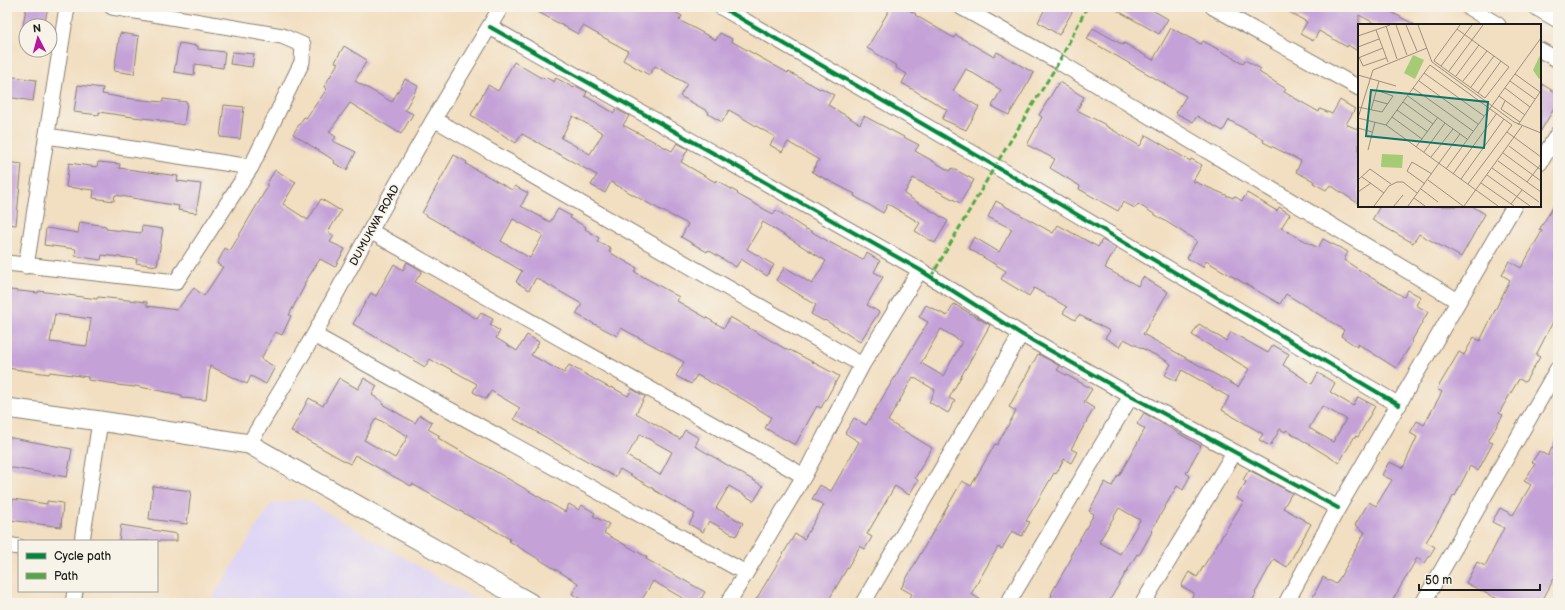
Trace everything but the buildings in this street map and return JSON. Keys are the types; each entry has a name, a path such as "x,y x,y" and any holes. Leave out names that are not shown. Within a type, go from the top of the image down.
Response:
{"street":[{"path":"26,266 67,7"},
{"path":"7,263 176,282 251,167 302,62 303,45 282,36 112,7"},
{"name":"DUMUKWA ROAD","path":"249,444 314,335 370,231 501,7"},
{"path":"720,7 995,166 1399,405"},
{"path":"961,7 1059,62 1458,300"},
{"path":"1213,7 1358,87"},
{"path":"1468,7 1496,24"},
{"path":"1539,7 1558,18"},
{"path":"490,26 920,270 1021,334 1234,453 1338,508"},
{"path":"1541,51 1558,60"},
{"path":"434,120 862,364"},
{"path":"1541,161 1558,133"},
{"path":"46,136 251,167"},
{"path":"1286,603 1338,508 1513,207"},
{"path":"370,231 804,476"},
{"path":"728,603 804,476 862,364 920,270"},
{"path":"863,603 1021,334"},
{"path":"314,335 746,573"},
{"path":"1423,603 1558,368"},
{"path":"1008,603 1131,396"},
{"path":"7,408 249,444 530,603"},
{"path":"82,540 100,421"},
{"path":"1143,603 1234,453"},
{"path":"7,545 18,547"},
{"path":"73,603 75,592"}],"shaded area":[{"path":"304,499 482,603 209,603 271,504"}],"marked path":[{"path":"931,277 995,166 1059,62 1087,7"}],"cycle path":[{"path":"721,7 995,166 1399,405"},
{"path":"490,27 920,270 1021,334 1131,396 1338,508"}]}
